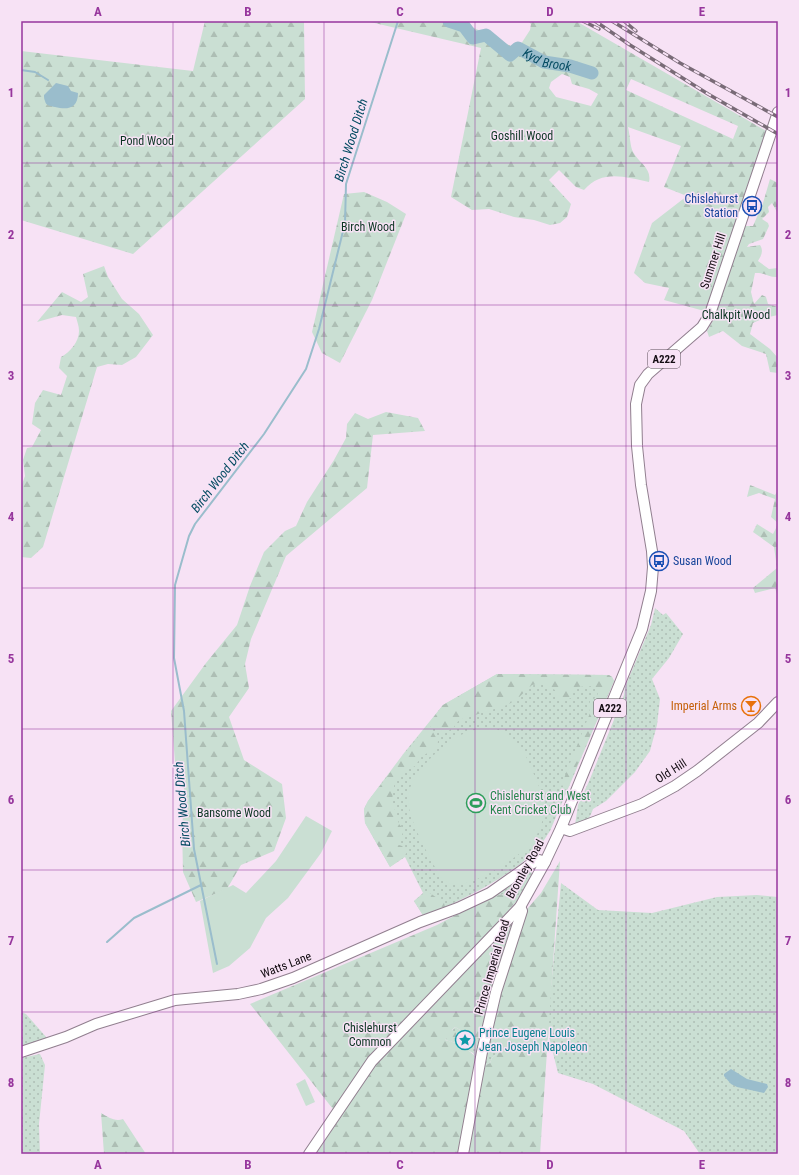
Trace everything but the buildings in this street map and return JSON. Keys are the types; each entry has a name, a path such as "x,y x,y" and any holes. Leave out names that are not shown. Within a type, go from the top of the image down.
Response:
{"main road":[{"name":"Summer Hill","path":"652,586 653,567 651,543 636,446 636,404 640,384 648,374 702,327 710,314 778,112"},
{"name":"Bromley Road","path":"309,1154 372,1061 520,907 545,862 561,828 642,629 652,586"},
{"name":"Old Hill","path":"561,828 570,831 642,804 675,786 697,771 758,723 778,702"},
{"name":"Watts Lane","path":"21,1052 66,1038 96,1024 175,1000 262,989 293,978 420,922 458,908 490,893 539,860 545,862"},
{"name":"Prince Imperial Road","path":"463,1154 482,1052 496,992 522,911 520,907"}],"green space":[{"name":"Pond Wood","path":"205,21 304,21 305,99 133,254 21,220 21,51 193,71"},
{"name":"Goshill Wood","path":"366,21 460,21 513,47 519,47 530,30 531,24 528,21 576,21 768,132 708,312 664,300 669,288 645,283 634,273 652,223 687,196 664,187 681,146 628,127 632,150 647,169 649,173 649,182 614,176 598,179 584,190 576,187 559,170 549,180 571,204 567,217 560,223 550,225 534,220 514,217 489,209 472,210 451,197 481,48","holes":["562,74 570,77 572,84 589,89 598,94 591,106 556,97 549,88 551,82","631,79 738,126 733,139 626,90"]},
{"name":"Chalkpit Wood","path":"770,179 778,183 778,219 777,212 772,203 768,207 769,212 762,219 768,223 769,226 763,239 749,244 747,247 760,245 762,251 758,261 769,269 778,268 778,277 755,273 751,292 754,304 762,295 766,297 768,304 778,307 778,315 764,318 753,323 750,334 770,349 778,358 778,373 770,372 766,354 742,346 723,331 709,337 707,331 714,319 730,261 743,226 753,226 763,203"},
{"name":"Birch Wood","path":"364,192 387,202 406,214 372,300 340,363 322,353 312,332 344,194"},
{"path":"104,266 108,277 122,299 139,314 153,335 136,357 122,365 108,364 97,367 43,547 31,558 21,557 21,487 25,476 23,460 27,448 32,447 41,430 32,424 35,403 43,390 61,395 67,376 59,368 61,357 73,346 79,335 76,317 62,315 37,322 62,292 81,302 88,297 83,274"},
{"name":"Bansome Wood","path":"386,412 418,418 425,431 373,435 367,488 286,556 251,639 245,664 249,688 229,717 244,760 282,784 286,818 274,851 241,865 227,889 196,902 183,872 182,827 185,792 175,762 171,711 206,663 237,625 250,586 264,552 285,531 296,526 307,502 334,460 346,438 347,424 355,413 368,419"},
{"path":"750,485 775,495 778,490 778,523 771,517 775,499 759,493 747,497"},
{"path":"757,524 773,534 778,524 778,597 775,588 755,593 753,588 777,568 774,547 753,532"},
{"path":"655,608 663,615 666,613 683,634 669,658 652,679 660,699 657,725 650,751 635,772 606,801 593,809 587,820 575,825 578,805 624,695 625,687 651,625"},
{"path":"497,674 609,675 614,681 550,831 536,851 508,873 495,881 424,917 414,901 423,893 405,857 390,867 365,823 364,809 368,801 404,753 443,705"},
{"path":"497,674 609,675 614,681 569,784 561,786 590,713 590,701 598,694 594,686 576,687 571,698 563,701 558,698 555,690 542,683 532,685 516,700 507,705 459,720 453,728 445,733 438,729 436,724 430,727 438,741 437,748 422,756 415,766 401,773 395,780 392,800 399,824 404,830 399,842 396,844 402,846 407,852 404,857 390,867 365,823 364,809 368,801 443,705"},
{"name":"Chislehurst and West Kent Cricket Club","path":"493,728 508,734 522,749 542,795 544,811 542,821 539,831 530,844 521,853 485,876 467,883 451,883 444,880 439,875 411,817 409,808 409,793 411,785 422,768 447,744 470,731"},
{"path":"306,816 332,831 321,853 288,898 266,918 250,948 229,966 213,973 200,901 233,885 246,893 276,861"},
{"name":"Chislehurst Common","path":"560,861 540,1154 316,1154 340,1118 250,1004 437,925 490,897 503,894 510,897 514,900 513,905 485,941 510,925 513,925 541,893","holes":["455,1027 473,1039 482,1037 492,1039 494,1045 499,1047 499,1052 492,1058 490,1063 486,1065 469,1051 467,1046 445,1040 447,1038 454,1039 456,1033 452,1030"]},
{"path":"532,870 532,875 528,885 521,896 510,909 513,905 510,897 503,894 490,897 529,871"},
{"path":"561,883 598,910 652,913 717,897 757,895 778,897 778,1154 700,1154 684,1131 593,1084 558,1073 547,1029"},
{"path":"430,893 444,903 445,907 424,917 414,901 423,894"},
{"path":"21,1012 26,1014 47,1038 21,1047"},
{"path":"455,1027 469,1035 492,1039 494,1045 499,1047 499,1052 492,1058 490,1063 486,1065 478,1062 467,1046 445,1040"},
{"path":"40,1054 45,1065 39,1124 40,1154 21,1154 21,1058"},
{"path":"305,1079 315,1102 306,1106 296,1084"},
{"path":"101,1113 114,1119 123,1119 146,1154 104,1154"}],"water":[{"path":"56,83 68,86 71,91 78,93 78,98 74,105 68,108 59,108 46,104 44,95"},
{"path":"731,1069 747,1079 767,1084 768,1087 764,1093 737,1087 731,1084 724,1076 724,1074"}],"waterway":[{"name":"Birch Wood Ditch","path":"217,964 194,849 184,711 174,658 175,585 189,536 195,524 264,434 306,369 319,329 345,223 346,184 398,21"},
{"name":"Kyd Brook","path":"449,21 464,26 473,38 486,35 510,55 518,48 544,62 570,66 592,73"},
{"path":"21,70 35,72 48,80"},
{"path":"107,942 134,918 201,885"}],"railway":[{"path":"583,21 599,29"},
{"path":"595,21 708,94 778,134"},
{"path":"612,21 680,63 778,117"},
{"path":"624,21 636,31"}],"place":[{"name":"Chislehurst Station","path":"752,206"},
{"name":"Susan Wood","path":"659,561"},
{"name":"Imperial Arms","path":"751,706"},
{"name":"Chislehurst and West Kent Cricket Club","path":"476,803"},
{"name":"Prince Eugene Louis Jean Joseph Napoleon","path":"465,1040"}]}
